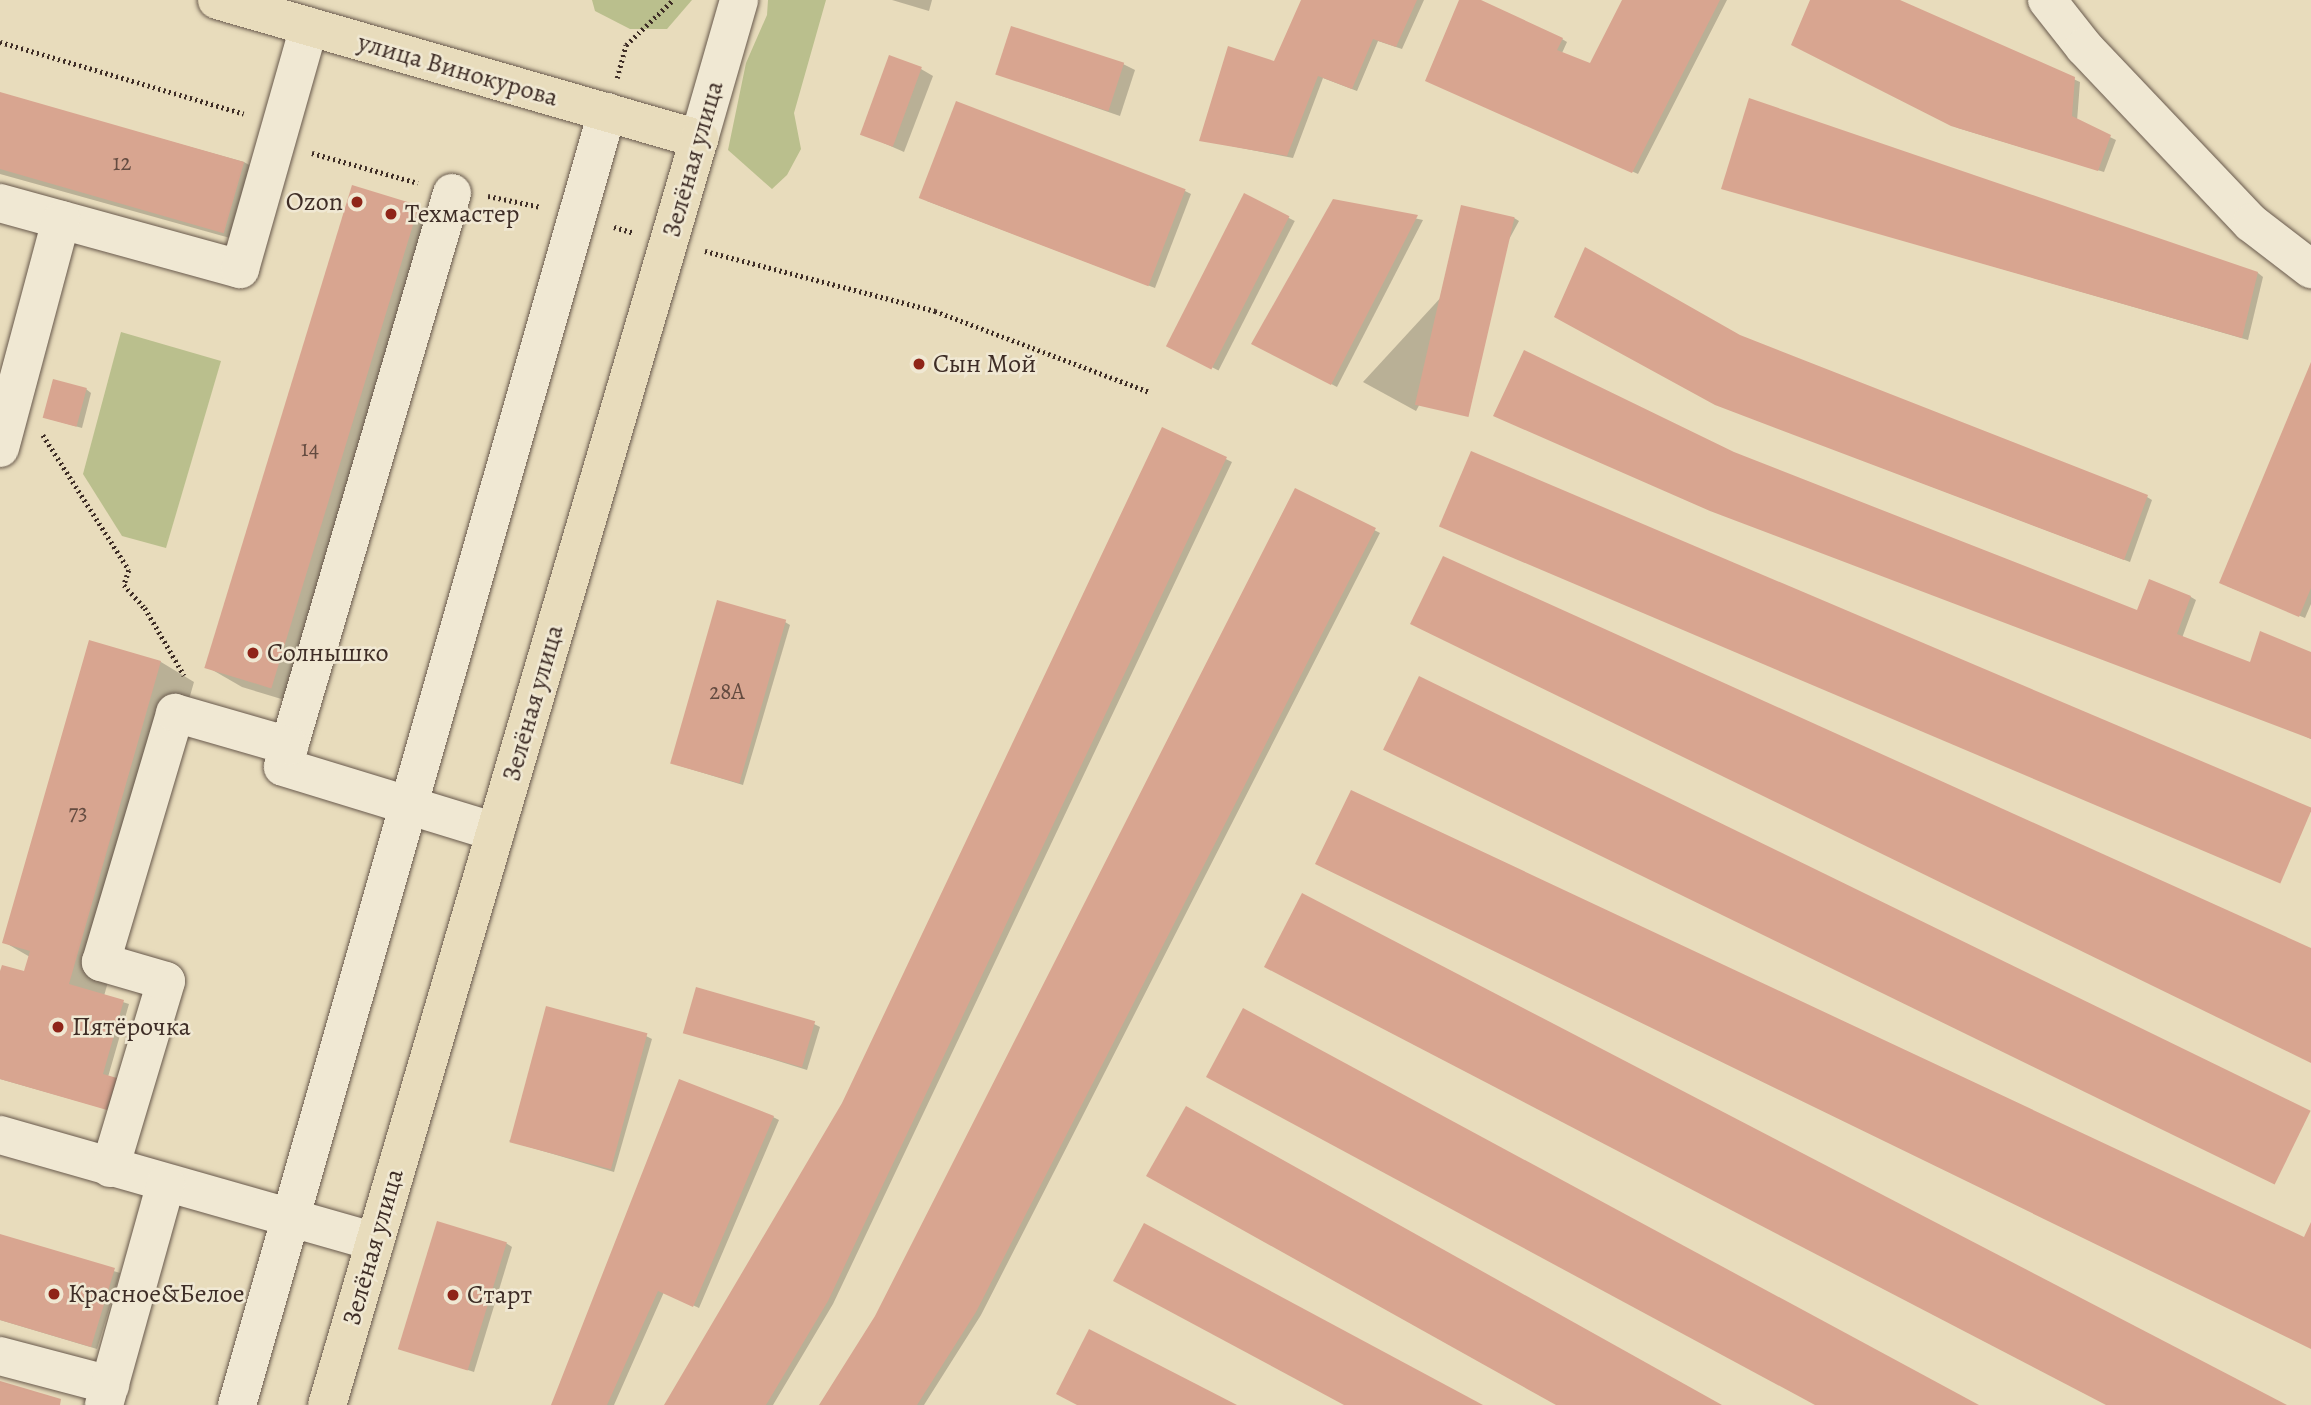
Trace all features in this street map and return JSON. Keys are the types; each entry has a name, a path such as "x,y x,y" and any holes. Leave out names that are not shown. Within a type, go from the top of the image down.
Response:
{"main road":[{"name":"улица Винокурова","path":"217,0 699,139"},
{"name":"Зелёная улица","path":"327,1405 699,139"}],"street":[{"name":"Зелёная улица","path":"699,139 739,0"},
{"path":"2047,0 2084,47 2251,223 2311,270"},
{"path":"0,203 240,269 309,27"},
{"path":"237,1405 411,806 607,112"},
{"path":"452,193 283,767 495,832"},
{"path":"0,448 12,400 16,324 61,220"},
{"path":"110,1168 166,981 101,962 175,713 289,746"},
{"path":"0,1135 375,1242"},
{"path":"0,1356 107,1395 166,1183"}],"path":[{"path":"607,112 626,45 673,0"},
{"path":"0,42 282,125"},
{"path":"315,154 452,193"},
{"path":"669,242 935,311 1149,392"},
{"path":"12,400 32,418 129,570 124,585 145,608 185,676 175,713"}],"green space":[{"path":"592,0 692,0 667,29 630,29 595,11"},
{"path":"768,0 826,0 794,113 801,149 787,175 772,189 728,150 746,63 767,15"},
{"path":"121,332 221,361 166,548 122,536 83,474"}],"building":[{"path":"1301,0 1417,0 1396,47 1373,39 1352,89 1318,76 1287,156 1199,141 1228,46 1274,61"},
{"path":"1459,0 1481,0 1563,38 1557,50 1590,63 1622,0 1720,0 1632,173 1425,81"},
{"path":"1810,0 1900,0 2075,77 2072,116 2111,135 2098,171 1951,126 1791,45"},
{"path":"1011,26 1124,63 1108,111 995,75"},
{"path":"889,55 922,67 893,147 860,135"},
{"path":"0,92 244,162 224,233 0,169"},
{"path":"1749,98 2258,272 2242,338 1721,189"},
{"path":"956,101 1186,189 1148,286 919,198"},
{"path":"352,185 419,205 271,688 204,668"},
{"path":"1244,193 1289,216 1211,369 1166,346"},
{"path":"1333,199 1418,215 1331,385 1251,344"},
{"path":"1461,205 1515,217 1468,417 1415,405"},
{"path":"1585,247 1740,335 2148,495 2124,560 1715,405 1554,317"},
{"path":"1524,350 1734,452 2137,610 2149,579 2191,596 2177,634 2250,662 2260,631 2311,652 2311,739 1710,511 1493,416"},
{"path":"2311,362 2311,588 2299,617 2219,583"},
{"path":"53,379 87,388 76,427 43,418"},
{"path":"1162,427 1227,457 828,1301 766,1405 664,1405 842,1103"},
{"path":"1471,451 2311,808 2280,884 1439,526"},
{"path":"1295,488 1376,528 976,1312 917,1405 819,1405 875,1316"},
{"path":"1443,556 2311,948 2311,1063 1410,624"},
{"path":"717,600 786,620 739,783 670,763"},
{"path":"89,640 161,661 69,984 124,1000 103,1074 117,1078 107,1110 0,1079 0,971 2,965 24,971 30,951 2,943"},
{"path":"1419,676 2311,1111 2275,1185 1383,750"},
{"path":"1351,790 2304,1237 2311,1222 2311,1349 1315,864"},
{"path":"1302,893 2287,1405 2106,1405 1264,967"},
{"path":"696,987 815,1021 802,1067 683,1033"},
{"path":"546,1006 647,1033 611,1169 510,1142"},
{"path":"1243,1008 1979,1405 1815,1405 1206,1077"},
{"path":"679,1079 774,1116 693,1307 658,1291 607,1405 551,1405"},
{"path":"1186,1106 1722,1405 1556,1405 1146,1176"},
{"name":"Старт","path":"437,1221 507,1242 468,1370 398,1349"},
{"path":"1144,1223 1483,1405 1344,1405 1113,1281"},
{"name":"Красное&Белое","path":"0,1234 115,1268 91,1347 0,1320"},
{"path":"1089,1329 1237,1405 1077,1405 1056,1394"},
{"path":"0,1381 61,1399 60,1405 0,1405"}],"place":[{"name":"Ozon","path":"357,202"},
{"name":"Техмастер","path":"391,214"},
{"name":"Сын Мой","path":"919,364"},
{"name":"Солнышко","path":"253,653"},
{"name":"Пятёрочка","path":"58,1027"},
{"name":"Красное&Белое","path":"54,1294"},
{"name":"Старт","path":"453,1295"}]}
